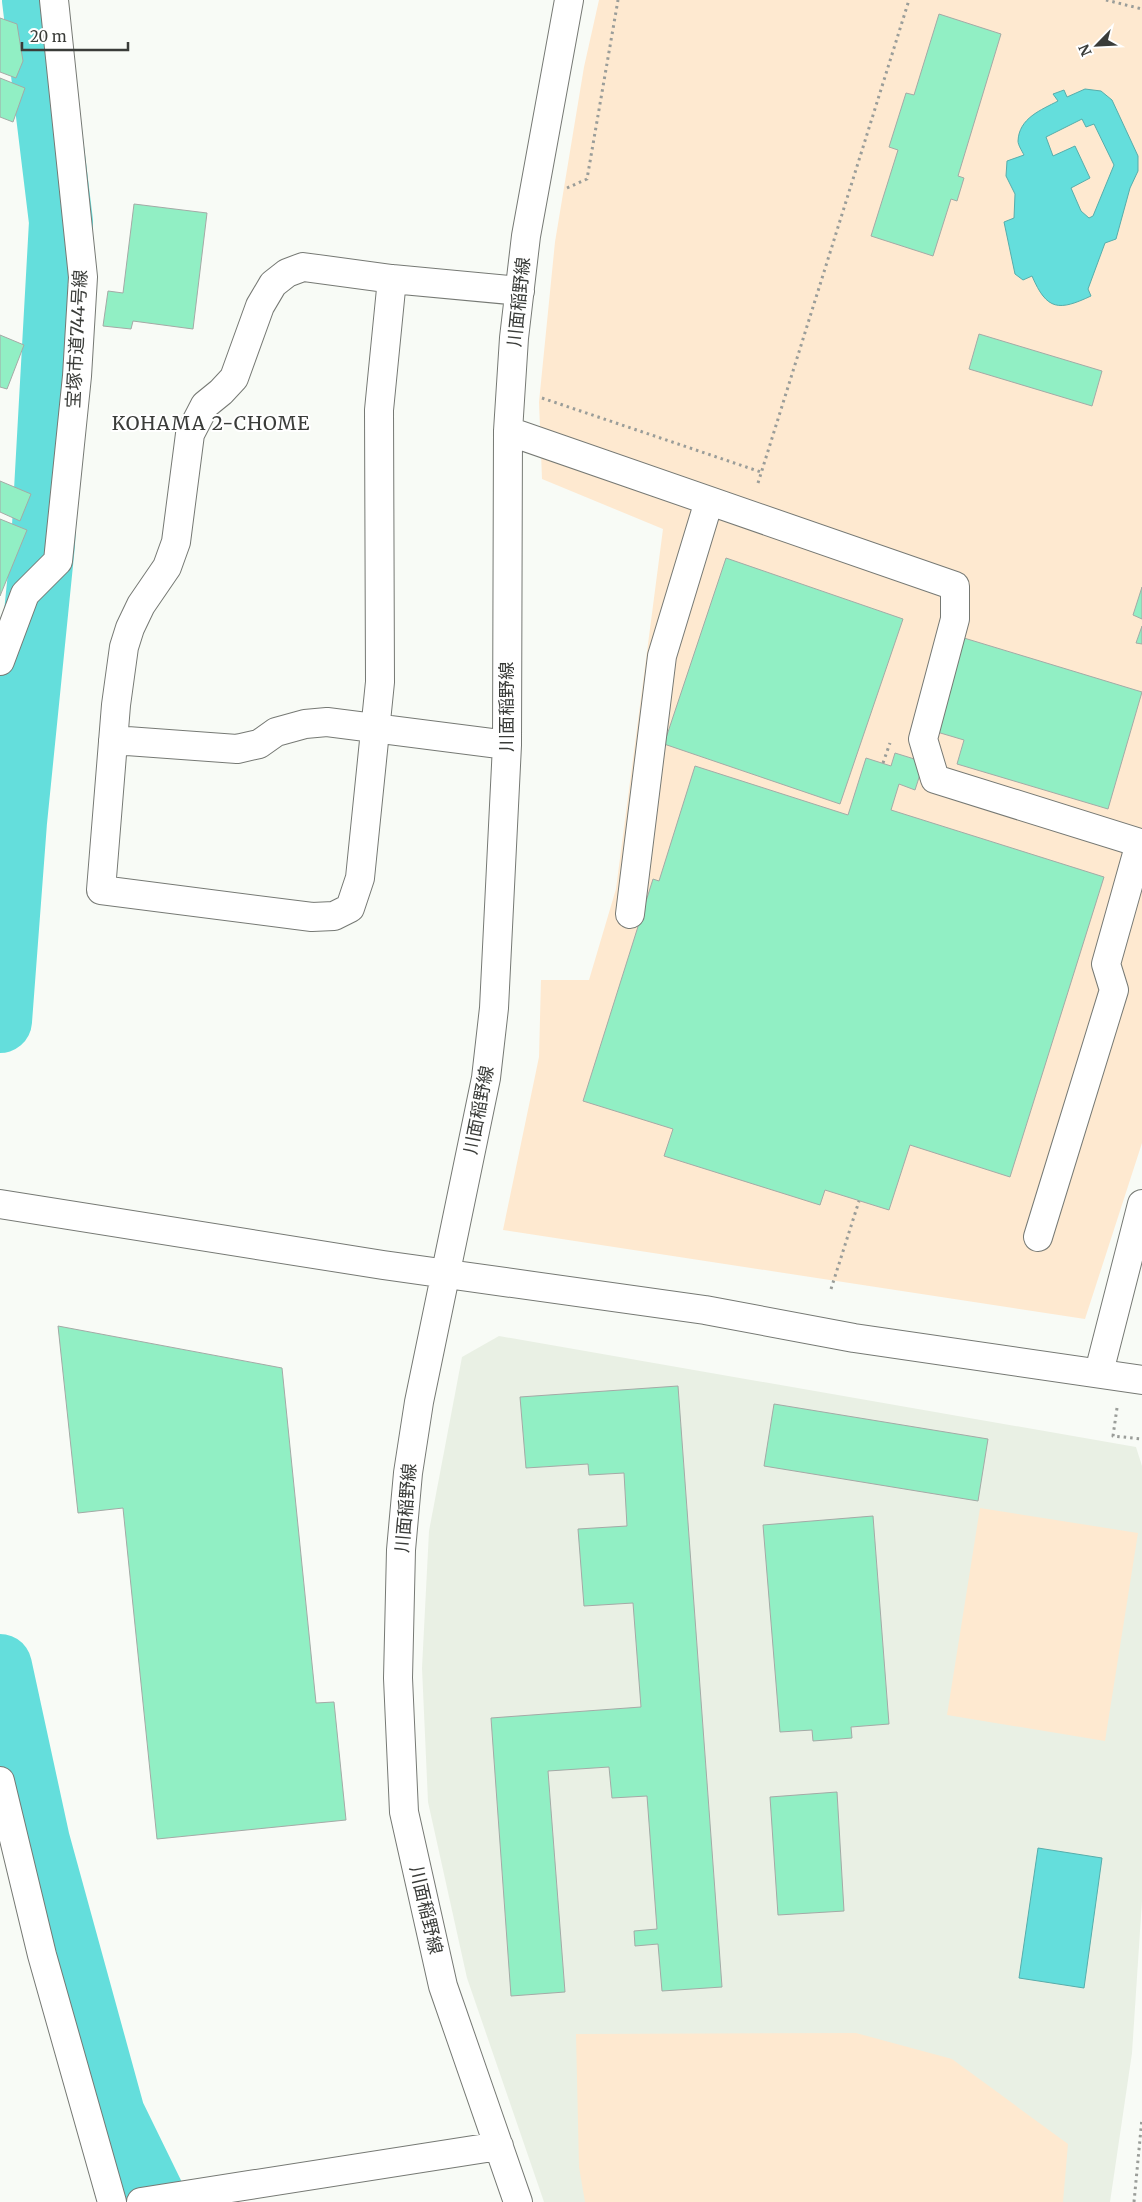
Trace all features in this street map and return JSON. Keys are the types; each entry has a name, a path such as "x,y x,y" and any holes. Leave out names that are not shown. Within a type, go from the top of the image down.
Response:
{"street":[{"name":"宝塚市道744号線","path":"0,661 24,594 58,561 77,376 83,277 54,0"},
{"name":"川面稲野線","path":"518,2202 443,1986 404,1812 398,1678 401,1550 408,1473 418,1402 486,1078 494,1008 507,745 508,431 514,338 526,236 569,0"},
{"path":"392,279 379,410 380,682 360,878 350,908 334,916 312,917 101,890 113,740 124,647 130,628 141,605 167,567 176,542 190,434 197,417 205,405 234,378 260,306 273,284 287,273 303,267 392,279 520,291"},
{"path":"508,431 955,586 955,619 923,739 935,779 1140,843 1106,964 1114,990 1038,1237"},
{"path":"630,914 662,656 708,501"},
{"path":"113,740 237,749 258,744 276,732 305,724 327,722 507,745"},
{"path":"0,1204 383,1265 705,1310 854,1338 1099,1372 1142,1380"},
{"path":"1099,1372 1142,1204"},
{"path":"0,1781 42,1955 112,2202"},
{"path":"141,2202 498,2146"}],"path":[{"path":"563,190 587,179 618,0"},
{"path":"748,514 909,0"},
{"path":"1106,0 1142,9"},
{"path":"541,397 761,472"},
{"path":"883,763 892,736"},
{"path":"831,1289 859,1201"},
{"path":"1118,1408 1113,1436 1142,1439"},
{"path":"1134,2202 1142,2118"}],"shaded area":[{"path":"599,0 1142,0 1142,1143 1085,1319 503,1230 539,1057 541,980 589,980 616,889 663,529 542,479 539,402 555,242 584,67"},
{"path":"499,1336 1136,1447 1142,1466 1142,1901 1132,2053 1110,2202 544,2202 467,1978 428,1802 422,1668 429,1531 462,1357"},
{"path":"980,1508 1138,1533 1105,1741 947,1715"},
{"path":"856,2033 952,2059 1068,2144 1063,2202 585,2202 579,2167 576,2034"}],"water":[{"path":"1085,89 1101,91 1112,100 1138,156 1138,171 1130,188 1116,239 1105,243 1088,289 1091,296 1070,304 1055,305 1043,296 1032,276 1023,280 1015,274 1004,222 1014,218 1015,194 1006,176 1007,161 1024,155 1018,141 1022,126 1032,116 1058,101 1053,94 1064,90 1067,97","holes":["1082,119 1086,127 1094,124 1114,165 1093,216 1089,218 1081,211 1071,188 1090,178 1075,146 1053,156 1046,137"]},
{"path":"1038,1848 1102,1858 1084,1988 1019,1978"}],"building":[{"path":"939,14 1001,34 958,176 964,178 957,201 951,199 933,256 871,236 898,150 889,147 906,93 914,95"},
{"path":"0,18 17,24 23,61 16,78 0,72"},
{"path":"0,78 25,88 13,122 0,117"},
{"path":"134,204 207,213 193,329 133,321 131,329 103,326 108,291 123,293"},
{"path":"979,334 1102,371 1092,406 969,369"},
{"path":"0,335 24,345 7,389 0,387"},
{"path":"0,481 31,494 20,521 0,512"},
{"path":"0,519 27,530 0,596"},
{"path":"726,558 903,619 840,804 664,744"},
{"path":"1142,587 1142,619 1133,615"},
{"path":"1142,626 1142,644 1136,643"},
{"path":"964,638 1142,692 1108,809 957,764 964,740 937,732"},
{"path":"895,753 924,762 915,790 899,784 891,810 1104,877 1010,1177 910,1145 889,1210 825,1190 820,1205 664,1156 673,1129 583,1101 653,879 659,881 695,766 848,815 866,758 891,766"},
{"path":"58,1326 282,1368 316,1703 334,1702 346,1820 157,1839 123,1508 78,1513"},
{"path":"678,1386 722,1987 662,1991 658,1944 635,1946 634,1931 657,1929 647,1796 612,1798 609,1767 548,1771 565,1992 511,1996 491,1718 641,1707 633,1603 584,1606 578,1529 627,1526 624,1473 589,1475 588,1464 526,1468 520,1397"},
{"path":"774,1404 988,1439 978,1501 764,1466"},
{"path":"873,1516 889,1724 851,1727 852,1738 813,1741 812,1730 780,1732 763,1525"},
{"path":"837,1792 844,1911 778,1915 770,1797"}],"waterway":[{"path":"0,1021 15,822 43,544 61,222 34,0"},
{"path":"0,1666 38,1841 113,2114 156,2202"}],"district":[{"name":"KOHAMA 2-CHOME","path":"211,423"}]}
